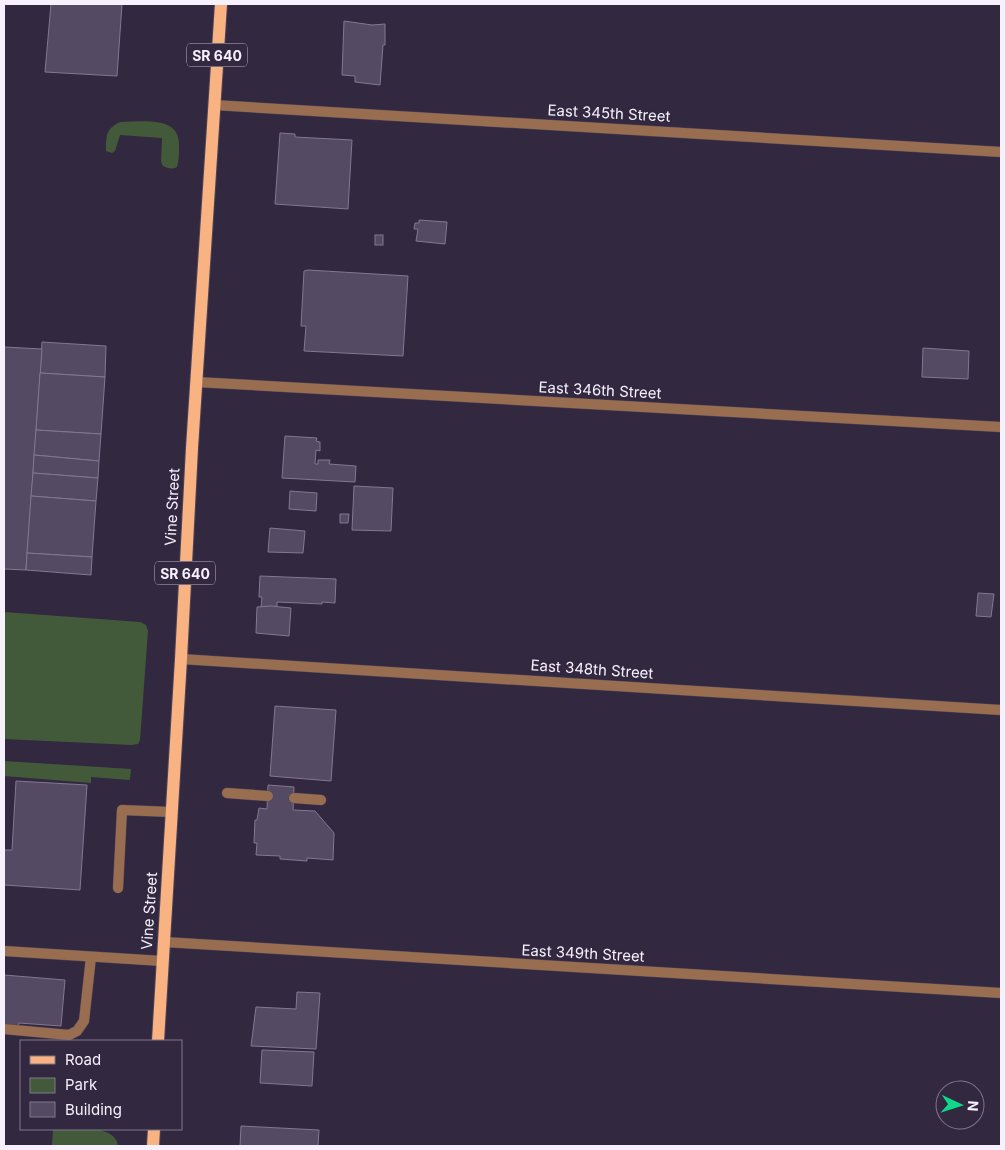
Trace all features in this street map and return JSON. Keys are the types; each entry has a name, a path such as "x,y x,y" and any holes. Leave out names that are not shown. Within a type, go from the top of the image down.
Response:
{"main road":[{"name":"Vine Street","path":"158,1040 196,382 221,4"},
{"path":"153,1146 154,1130"}],"street":[{"name":"East 345th Street","path":"214,105 1001,152"},
{"name":"East 346th Street","path":"196,382 1001,427"},
{"name":"East 348th Street","path":"181,659 1001,710"},
{"path":"227,793 268,796"},
{"path":"294,798 322,800"},
{"path":"118,888 122,810 171,812"},
{"name":"East 349th Street","path":"164,942 1001,993"},
{"path":"4,951 162,961"},
{"path":"4,1029 69,1035 77,1031 84,1021 91,956"}],"green space":[{"path":"120,122 159,122 174,130 178,137 179,147 177,167 171,169 163,166 161,162 162,138 120,135 115,151 112,153 106,151 109,130"},
{"path":"4,612 140,622 146,625 148,631 140,740 138,744 4,739"},
{"path":"4,761 131,769 130,780 91,777 91,783 4,776"},
{"path":"53,1130 96,1130 109,1134 115,1139 118,1146 52,1146"}],"building":[{"path":"51,4 122,4 117,76 45,72"},
{"path":"344,21 372,25 385,24 385,45 383,45 380,85 355,82 355,76 342,75"},
{"path":"280,133 295,134 295,137 352,140 348,209 275,204"},
{"path":"419,220 447,222 445,244 416,241 418,229 414,229 415,223 419,223"},
{"path":"375,235 383,235 383,245 375,245"},
{"path":"304,271 408,276 403,356 304,351 306,326 301,326"},
{"path":"42,342 106,346 105,377 40,373"},
{"path":"4,347 42,349 26,570 4,569"},
{"path":"923,348 969,351 968,379 922,377"},
{"path":"40,373 105,377 101,434 36,430"},
{"path":"36,430 101,434 99,461 34,455"},
{"path":"285,436 317,438 316,441 320,442 320,451 316,450 315,464 318,464 318,460 330,460 329,464 356,466 355,482 282,478"},
{"path":"34,455 99,461 98,478 33,473"},
{"path":"33,473 98,478 96,501 31,496"},
{"path":"354,486 393,488 391,531 352,530"},
{"path":"290,491 317,493 316,511 289,509"},
{"path":"31,496 96,501 92,557 27,553"},
{"path":"340,514 349,514 348,523 340,523"},
{"path":"270,528 305,531 303,553 268,552"},
{"path":"27,553 92,557 91,575 26,570"},
{"path":"260,576 336,579 335,603 277,602 277,607 261,607 262,597 259,597"},
{"path":"978,593 994,594 991,617 976,616"},
{"path":"257,607 291,608 289,636 256,633"},
{"path":"275,706 336,710 331,781 270,776"},
{"path":"16,781 87,785 80,890 4,885 4,850 12,850"},
{"path":"268,785 294,787 293,810 315,811 334,833 333,860 307,858 307,861 280,859 280,856 256,855 257,843 254,843 255,820 257,820 259,808 267,809"},
{"path":"4,975 65,980 61,1026 19,1023 18,1029 4,1025"},
{"path":"297,992 320,993 316,1049 251,1046 256,1007 296,1009"},
{"path":"262,1050 314,1052 312,1086 260,1083"},
{"path":"241,1126 319,1130 318,1146 240,1146"}]}
